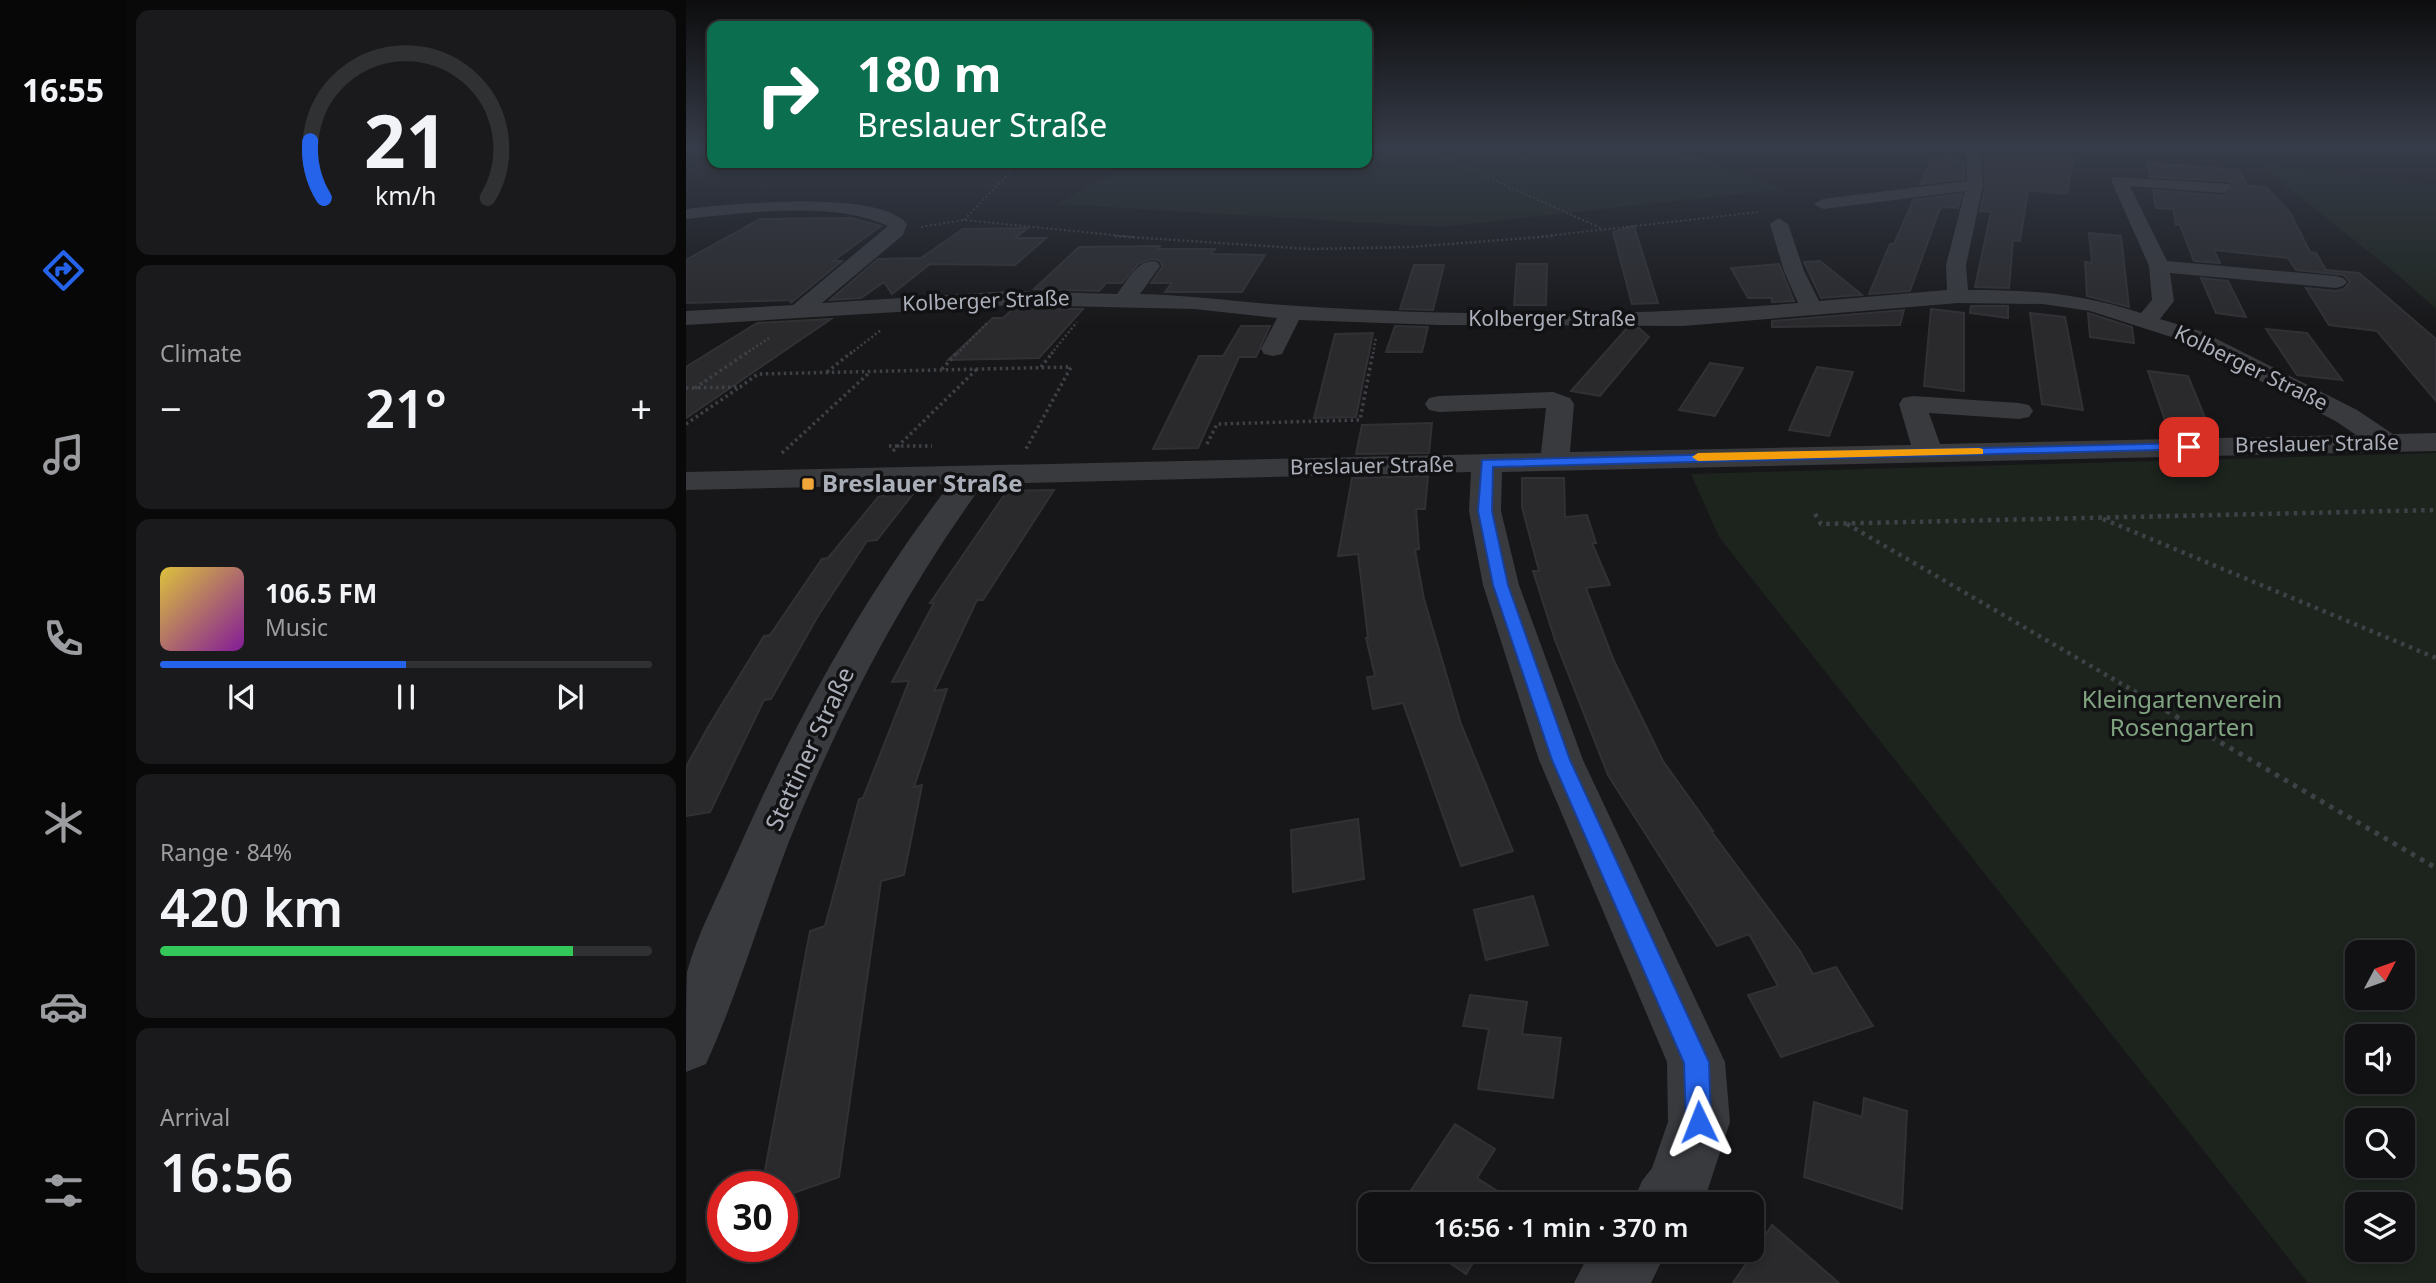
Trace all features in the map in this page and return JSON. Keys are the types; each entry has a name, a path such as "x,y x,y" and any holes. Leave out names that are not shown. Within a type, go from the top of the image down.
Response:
{"street":[{"path":"1958,296 1956,265 1970,206"},
{"path":"2132,206 2156,259 2163,301 2147,320"},
{"path":"686,214 783,208 862,211 888,216 898,224 896,231 801,309"},
{"path":"686,222 706,212"},
{"path":"1779,224 1794,271 1812,309"},
{"path":"2156,259 2239,262"},
{"path":"2156,259 2336,282"},
{"path":"1124,300 1150,266"},
{"name":"Kolberger Straße","path":"686,318 1011,298 1194,302 1291,312 1380,316 1567,320 1683,319 1958,296 2043,297 2094,305 2195,337 2347,416 2385,442"},
{"path":"1273,349 1291,312"},
{"path":"1439,404 1553,400 1560,404 1555,461"},
{"path":"1929,452 1913,404 2020,411"},
{"name":"Breslauer Straße","path":"686,481 2436,442"},
{"path":"1487,463 1485,511 1501,585 1561,760 1696,1062 1699,1122 1674,1192"},
{"name":"Stettiner Straße","path":"686,1045 778,813 854,655 945,512 974,474"},
{"path":"1609,1283 1624,1262"}],"path":[{"path":"964,220 977,206"},
{"path":"1552,206 1604,229"},
{"path":"896,231 964,220 1232,245 1322,249 1434,245 1807,206"},
{"path":"1040,368 1099,299"},
{"path":"694,388 798,319 801,309"},
{"path":"1206,446 1217,424 1360,420 1380,316"},
{"path":"941,370 992,318"},
{"path":"827,373 891,322"},
{"path":"686,424 758,374 1071,367 1025,450"},
{"path":"891,454 977,369"},
{"path":"779,456 870,372"},
{"path":"686,388 740,387"},
{"path":"889,446 932,446"},
{"path":"1815,514 1821,524 1847,524 2436,510"},
{"path":"2098,518 2436,658"},
{"path":"1847,524 2436,868"}],"green space":[{"path":"1088,206 1632,206 1441,227"},
{"path":"2311,206 2436,206 2436,309"},
{"name":"Kleingartenverein Rosengarten","path":"2436,453 2436,1283 2308,1283 1719,537 1691,474"}],"building":[{"path":"1911,206 1959,206 1942,207 1939,211 1910,291 1869,294 1890,244 1894,244 1908,212 1912,212 1909,211"},
{"path":"1981,206 2026,206 2020,241 2013,240 2009,288 1975,287 1991,212 1980,211"},
{"path":"2156,206 2284,206 2290,212 2310,252 2316,253 2326,270 2359,273 2436,339 2436,401 2377,331 2329,325 2306,288 2336,291 2344,289 2350,282 2344,275 2296,270 2288,258 2214,250 2220,263 2194,261 2180,225 2176,225 2173,209"},
{"path":"851,218 881,226 833,261 842,261 792,302 790,303 794,300 686,303 686,260 760,219"},
{"path":"1634,226 1658,303 1632,304 1613,232"},
{"path":"1028,228 1015,238 1046,238 1015,265 930,264 892,294 884,282 861,298 830,300 878,259 921,258 963,229"},
{"path":"2089,233 2121,236 2129,307 2087,296 2085,262 2092,263"},
{"path":"1160,246 1158,249 1215,249 1211,254 1265,255 1242,292 1165,292 1172,283 1151,283 1163,266 1159,260 1151,259 1138,264 1122,283 1106,283 1099,291 1034,289 1079,247"},
{"path":"1820,261 1862,295 1821,298 1804,262"},
{"path":"1517,264 1547,264 1546,305 1514,305"},
{"path":"1779,264 1794,301 1772,302 1772,298 1748,298 1731,268"},
{"path":"1414,265 1444,265 1433,310 1400,309"},
{"path":"2201,278 2228,281 2246,317 2216,313"},
{"path":"1971,306 2008,306 2008,318 1970,313"},
{"path":"1014,308 1083,309 1039,358 948,360 993,318 1003,318"},
{"path":"1931,309 1964,313 1964,391 1924,386"},
{"path":"1904,310 1900,325 1772,327 1772,321"},
{"path":"2030,313 2065,317 2083,410 2042,404"},
{"path":"2088,313 2132,327 2134,343 2090,337"},
{"path":"831,319 686,418 686,367 757,323"},
{"path":"1241,326 1270,326 1256,357 1239,357 1198,448 1153,449 1199,356 1223,356"},
{"path":"1395,326 1428,327 1422,352 1386,352"},
{"path":"1627,328 1639,328 1649,337 1600,396 1571,391"},
{"path":"2266,329 2307,333 2342,380 2297,375"},
{"path":"1373,333 1356,417 1314,418 1335,334"},
{"path":"1710,363 1743,368 1715,416 1679,410"},
{"path":"1817,367 1853,372 1829,436 1789,430"},
{"path":"2148,371 2188,376 2208,425 2165,420"},
{"path":"1432,423 1429,453 1356,454 1362,425"},
{"path":"1428,476 1425,509 1416,509 1419,549 1415,550 1424,599 1461,724 1513,851 1461,866 1403,703 1373,709 1367,677 1375,676 1366,638 1358,554 1338,556 1352,478"},
{"path":"1522,478 1564,478 1565,517 1587,515 1596,543 1592,543 1610,585 1586,588 1614,661 1663,761 1800,951 1813,974 1836,967 1873,1026 1781,1057 1748,995 1778,986 1749,934 1717,946 1608,775 1555,640 1533,571 1539,571 1522,507"},
{"path":"1054,490 983,600 977,600 934,691 947,689 914,787 922,785 904,875 881,881 839,1177 798,1191 798,1171 765,1171 810,931 825,926 859,799 863,798 909,681 892,682 934,603 930,603 1007,491"},
{"path":"913,494 877,540 867,541 818,616 771,699 764,700 710,812 686,816 686,767 764,636 770,635 822,559 828,558 879,496"},
{"path":"1358,819 1364,879 1293,892 1291,830"},
{"path":"1533,896 1548,945 1486,960 1474,910"},
{"path":"1470,995 1527,1002 1522,1034 1561,1038 1553,1098 1478,1089 1489,1029 1463,1026"},
{"path":"1864,1098 1907,1111 1902,1209 1804,1177 1814,1102 1862,1117"},
{"path":"1455,1124 1495,1149 1477,1178 1499,1192 1410,1192"},
{"path":"1772,1225 1839,1283 1733,1283 1747,1262 1764,1262 1764,1237"},
{"path":"1448,1262 1474,1262 1466,1274"}],"slow traffic":[{"path":"1698,457 1979,451"}],"place":[{"name":"Breslauer Straße","path":"808,484"}],"route":[{"path":"1699,1122 1696,1062 1561,760 1501,585 1485,511 1487,463 2189,447"}]}
